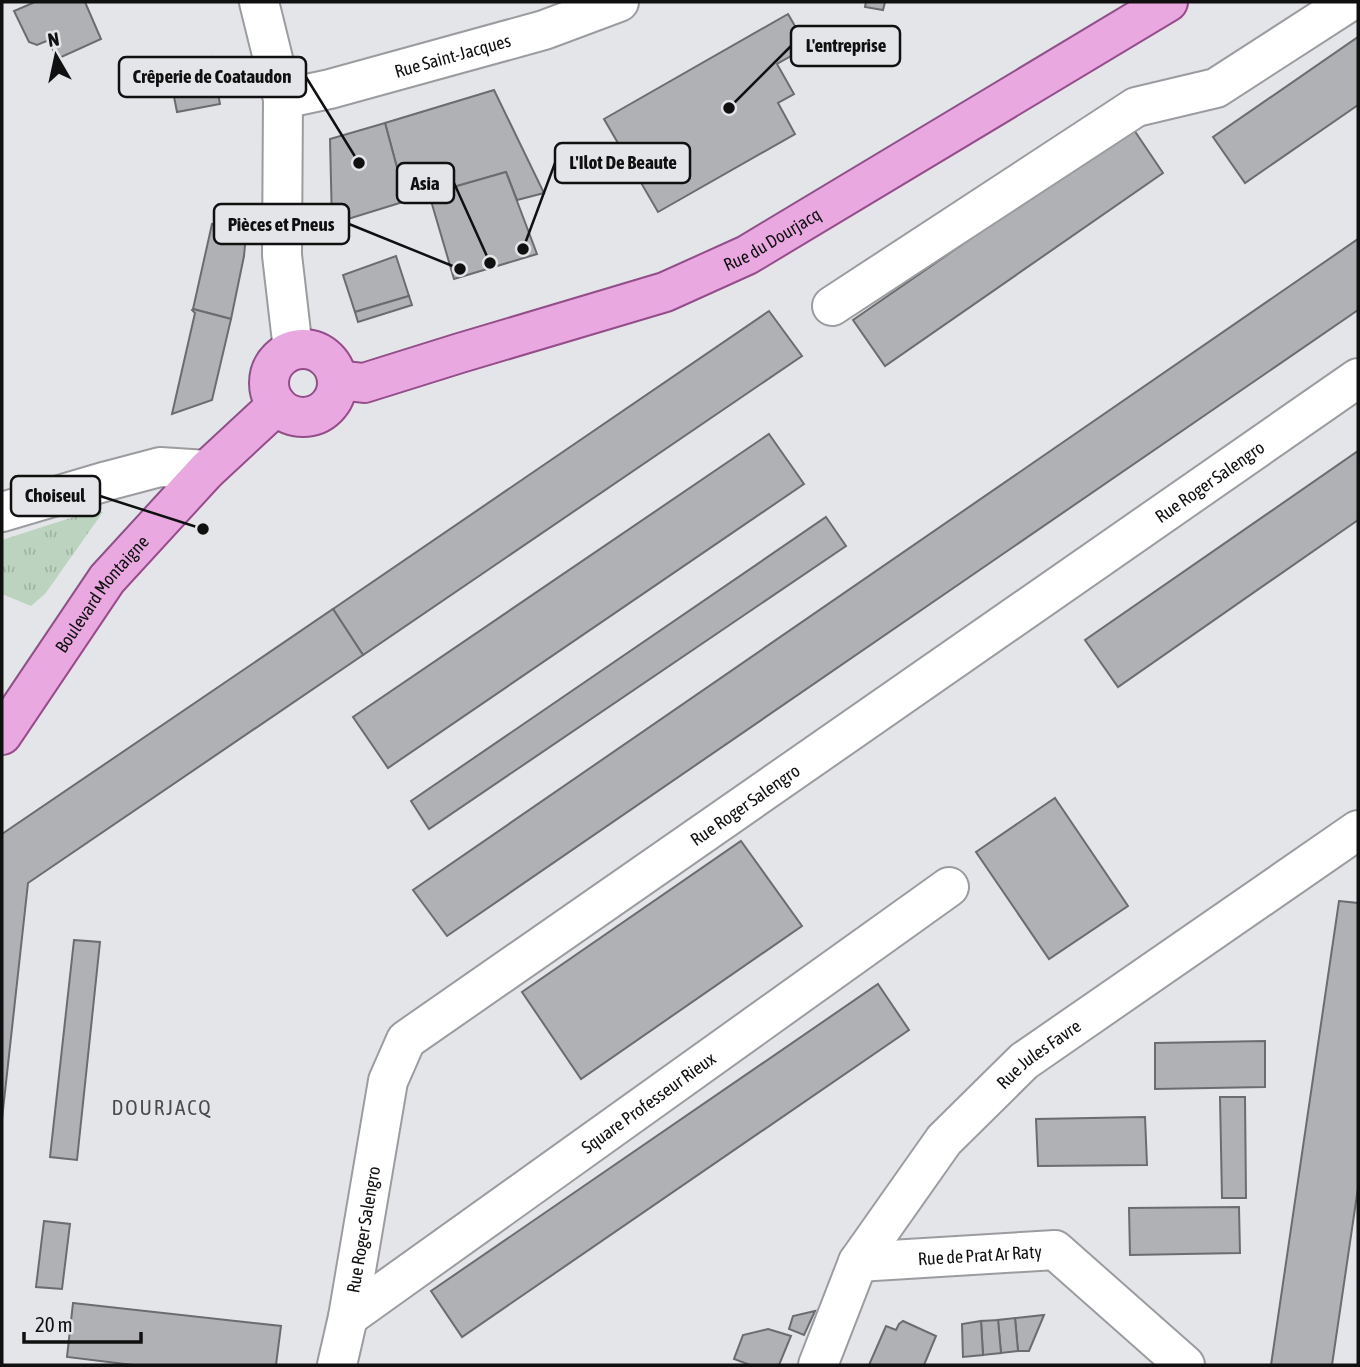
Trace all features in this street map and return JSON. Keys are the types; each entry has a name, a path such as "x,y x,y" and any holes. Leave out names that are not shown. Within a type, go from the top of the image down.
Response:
{"main road":[{"name":"Rue du Dourjacq","path":"338,380 364,383 665,292 712,271 747,255 1168,2"},
{"path":"313,349 330,361 338,380 336,395 328,406 316,414 302,417 288,413 277,405 270,390 270,373 278,359 293,350 313,349"},
{"name":"Boulevard Montaigne","path":"2,735 107,579 207,470 277,405"}],"street":[{"path":"259,2 283,99 282,255 293,350"},
{"name":"Rue Saint-Jacques","path":"283,99 330,89 544,30 620,2"},
{"path":"832,306 1136,107 1216,88 1349,2"},
{"name":"Rue Roger Salengro","path":"337,1365 348,1317 388,1081 406,1040 1358,378"},
{"path":"2,512 160,467 207,470"},
{"name":"Rue Jules Favre","path":"818,1365 858,1262 944,1140 1024,1061 1358,830"},
{"name":"Square Professeur Rieux","path":"348,1317 949,887"},
{"name":"Rue de Prat Ar Raty","path":"858,1262 1055,1250 1185,1365"}],"green space":[{"path":"95,510 103,512 45,594 31,606 2,594 2,540"}],"building":[{"path":"35,2 85,2 101,39 57,59 49,40 37,45 29,42 14,11"},
{"path":"866,2 885,2 883,10 865,7"},
{"path":"788,14 807,47 777,64 794,94 778,103 795,134 658,212 604,119"},
{"path":"1358,37 1358,105 1245,183 1213,137"},
{"path":"211,57 220,104 177,112 168,66"},
{"path":"494,90 544,193 517,200 506,172 406,201 385,123"},
{"path":"385,123 406,201 332,224 330,139"},
{"path":"1132,127 1163,173 885,366 853,320"},
{"path":"506,172 537,254 454,279 429,194"},
{"path":"212,224 246,234 231,319 193,309"},
{"path":"1358,239 1358,310 447,936 413,890"},
{"path":"396,256 409,296 355,312 343,275"},
{"path":"409,296 412,305 358,322 355,312"},
{"path":"193,309 231,319 212,400 172,414 195,313"},
{"path":"769,311 802,356 363,655 333,609"},
{"path":"769,434 804,484 388,768 353,717"},
{"path":"1358,451 1358,520 1118,687 1085,640"},
{"path":"826,517 846,546 429,829 411,801"},
{"path":"333,609 363,655 28,883 2,1119 2,834"},
{"path":"1055,798 1128,906 1049,959 976,852"},
{"path":"741,841 802,926 581,1079 522,992"},
{"path":"1339,901 1358,903 1358,1188 1332,1365 1271,1365"},
{"path":"74,940 100,942 77,1160 50,1157"},
{"path":"878,984 909,1030 462,1337 431,1291"},
{"path":"1265,1041 1265,1087 1155,1089 1155,1043"},
{"path":"1220,1097 1245,1097 1246,1198 1222,1198"},
{"path":"1145,1117 1147,1165 1038,1166 1036,1119"},
{"path":"1239,1207 1240,1253 1130,1255 1129,1208"},
{"path":"44,1221 70,1224 62,1289 36,1287"},
{"path":"73,1303 281,1326 276,1365 133,1365 67,1357"},
{"path":"815,1311 804,1335 789,1329 793,1316"},
{"path":"1044,1315 1029,1351 1018,1351 1015,1318"},
{"path":"1015,1318 1018,1351 1001,1353 998,1320"},
{"path":"998,1320 1001,1353 983,1355 981,1321"},
{"path":"903,1321 936,1336 924,1365 869,1365 886,1326 896,1330"},
{"path":"981,1321 983,1355 963,1357 962,1324"},
{"path":"768,1329 791,1336 779,1365 750,1365 734,1359 743,1335"}],"place":[{"name":"L'entreprise","path":"729,108"},
{"name":"Crêperie de Coataudon","path":"359,163"},
{"name":"L'Ilot De Beaute","path":"523,249"},
{"name":"Asia","path":"490,263"},
{"name":"Pièces et Pneus","path":"460,269"},
{"name":"Choiseul","path":"203,529"}],"district":[{"name":"DOURJACQ","path":"162,1107"}]}
